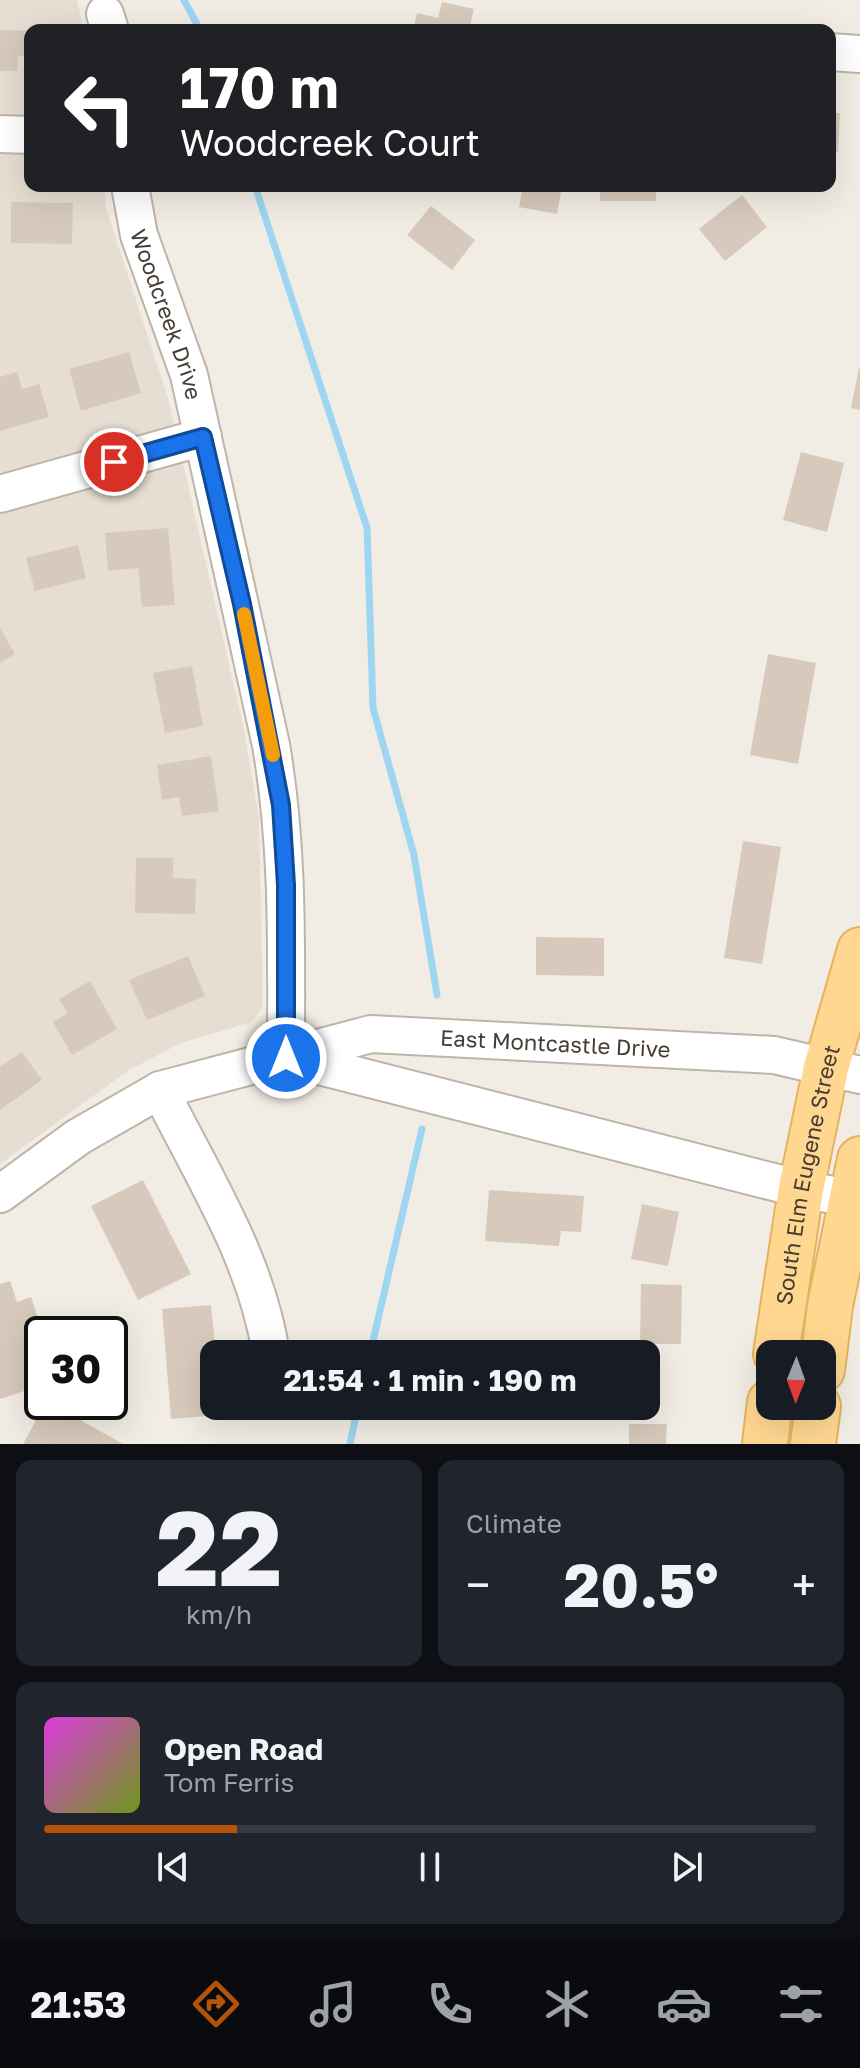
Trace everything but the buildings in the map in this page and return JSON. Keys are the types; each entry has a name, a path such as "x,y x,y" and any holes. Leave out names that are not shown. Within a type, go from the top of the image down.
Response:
{"main road":[{"name":"South Elm Eugene Street","path":"778,1340 801,1189 843,1072 860,950"},
{"name":"South Elm Eugene Street","path":"826,1340 830,1306 857,1186"},
{"path":"765,1444 768,1420"},
{"path":"813,1444 816,1420"}],"street":[{"path":"836,52 860,54"},
{"path":"0,134 24,135"},
{"name":"Woodcreek Drive","path":"131,192 139,235 189,375 245,620 281,805 286,885 286,1058"},
{"path":"0,494 203,437"},
{"name":"East Montcastle Drive","path":"0,1194 78,1137 160,1090 371,1034 774,1055 843,1072"},
{"name":"East Montcastle Drive","path":"286,1058 801,1189 857,1186"},
{"path":"160,1090 252,1274 269,1340"}],"shaded area":[{"path":"0,0 77,0 83,24 24,24 24,192 105,192 106,208 168,398 243,725 259,817 263,1006 252,1022 181,1043 129,1070 0,1164"}],"waterway":[{"path":"184,0 197,24"},
{"path":"257,192 367,528 373,708 414,855 437,995"},
{"path":"373,1340 422,1129"},
{"path":"350,1444 355,1420"}],"slow traffic":[{"path":"244,614 273,755"}],"route":[{"path":"114,462 203,437 242,604 281,805 286,885 286,1058"}]}
